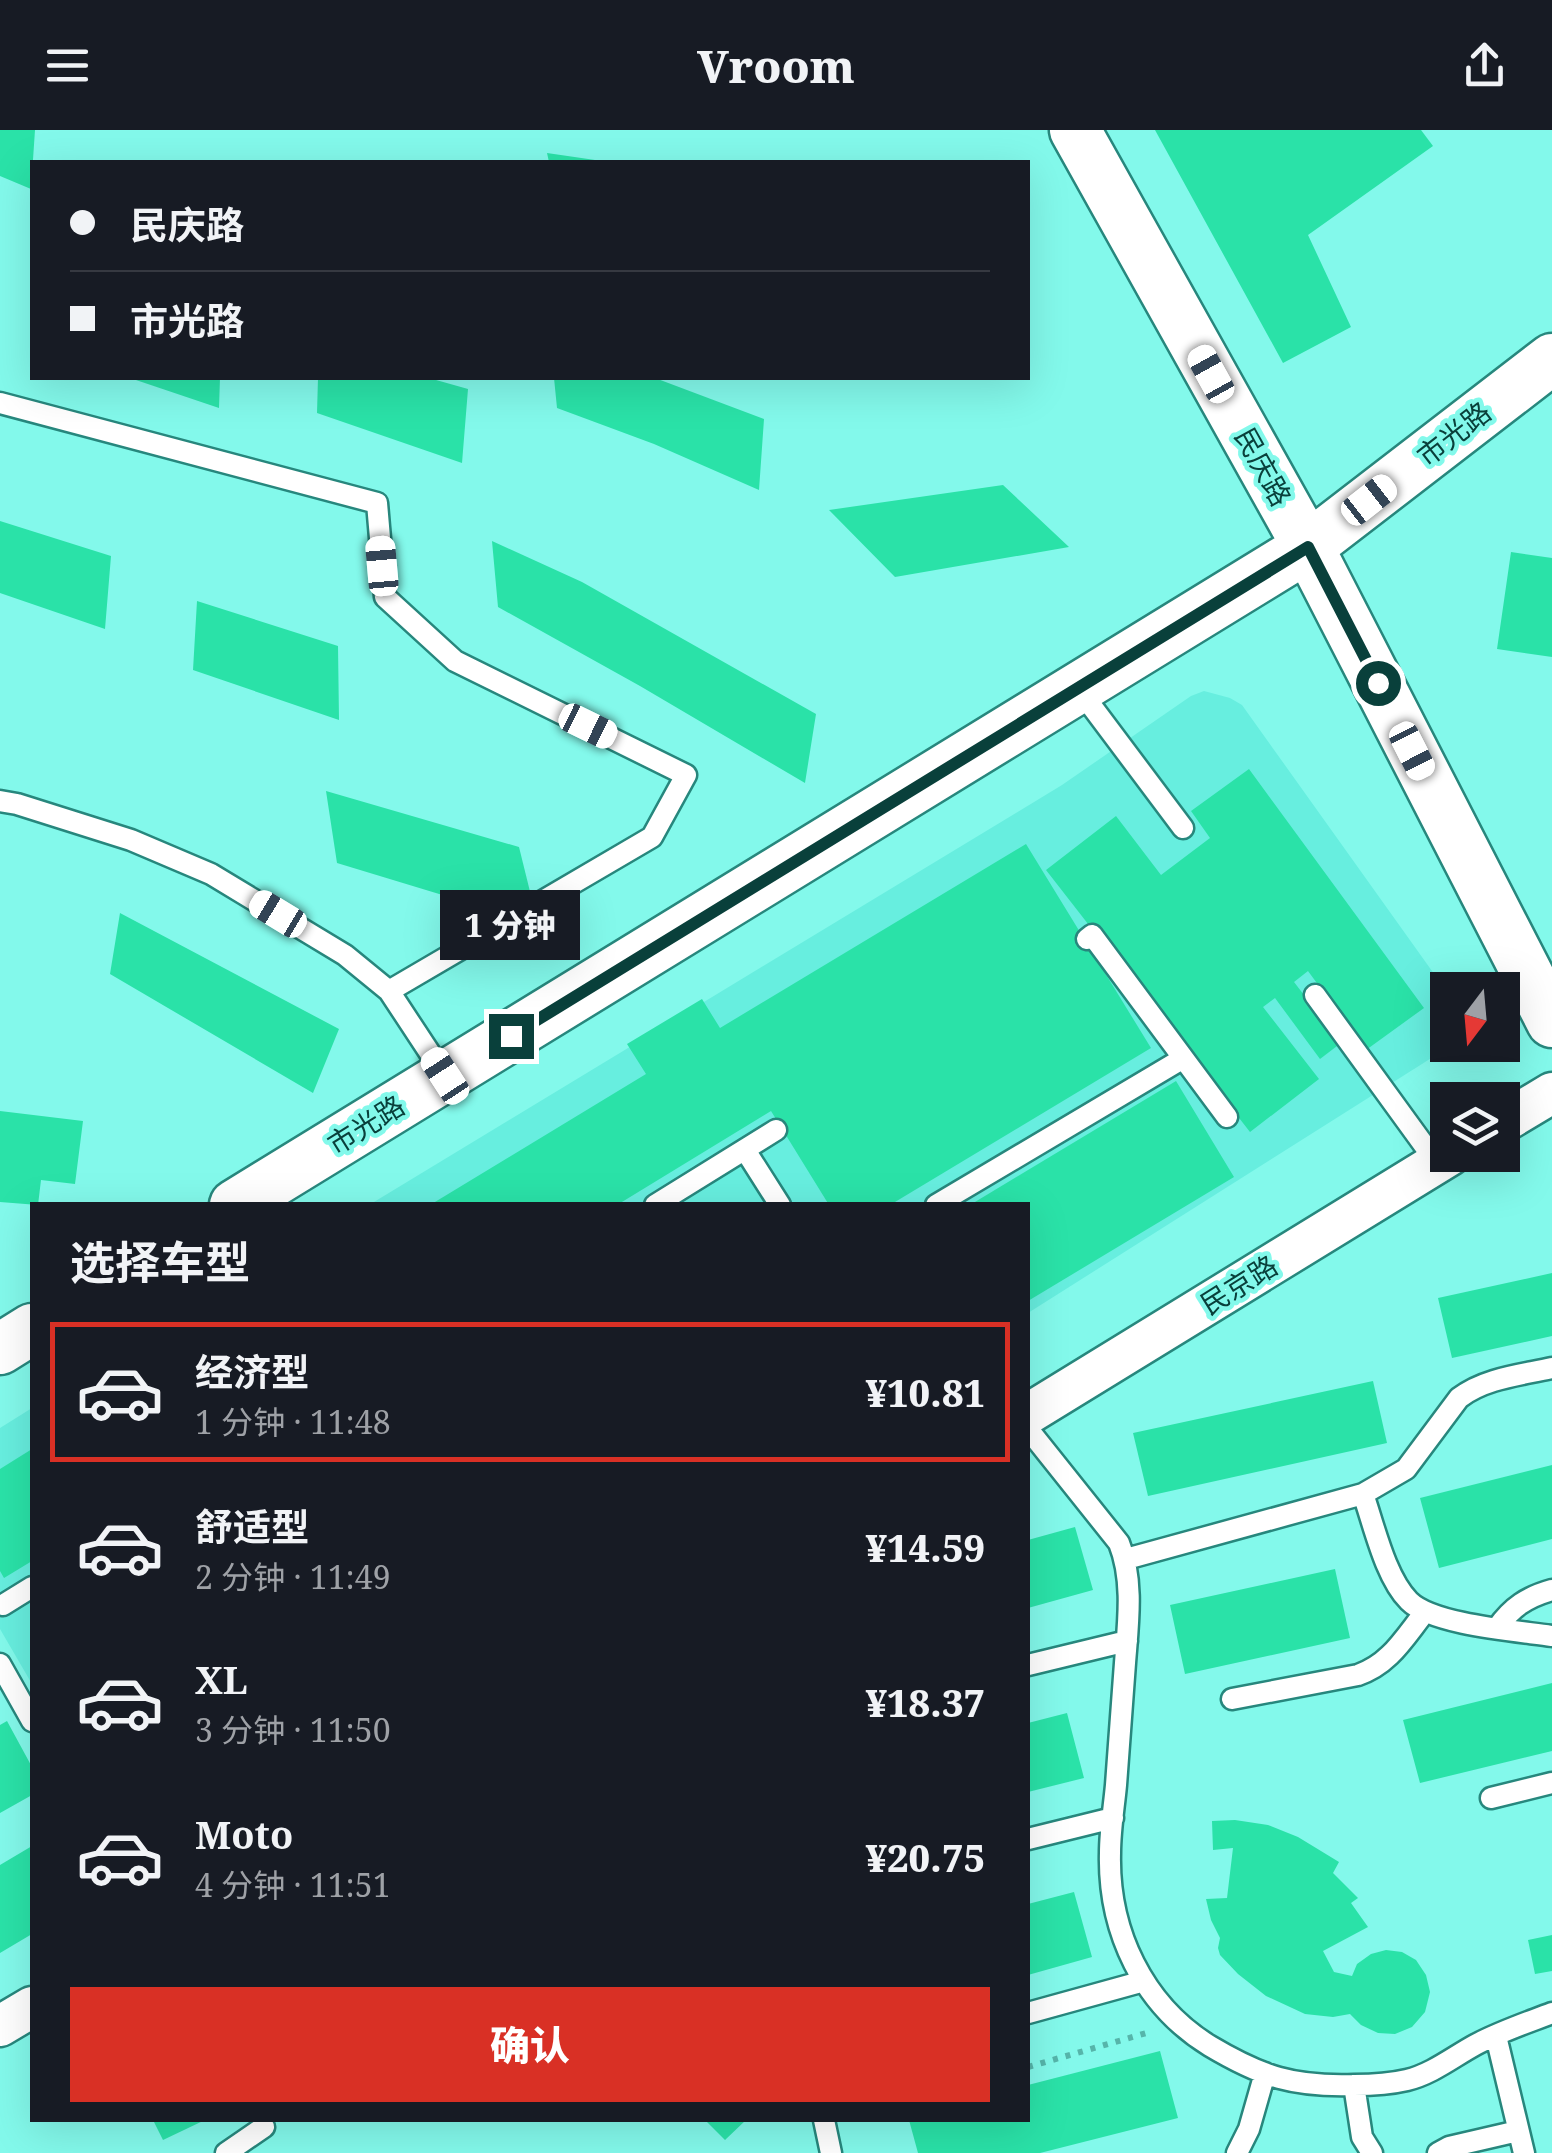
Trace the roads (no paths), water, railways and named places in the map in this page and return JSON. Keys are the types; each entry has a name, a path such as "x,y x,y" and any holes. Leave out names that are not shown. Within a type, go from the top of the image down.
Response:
{"street":[{"name":"民庆路","path":"1075,130 1308,547 1552,1022"},
{"name":"市光路","path":"240,1202 1308,547 1552,358"},
{"path":"1520,1112 1552,1092"},
{"name":"民京路","path":"1030,1413 1430,1167"},
{"path":"0,1349 30,1330"},
{"path":"0,2026 30,2007"}],"lane":[{"path":"0,403 377,503 385,597 455,661 686,774 652,837 390,991"},
{"path":"1078,688 1183,828"},
{"path":"0,801 131,840 211,874 345,955 390,991 445,1076"},
{"path":"1087,938 1092,935 1227,1117"},
{"path":"1314,995 1430,1142"},
{"path":"941,1202 1182,1059"},
{"path":"660,1202 776,1130"},
{"path":"745,1150 778,1202"},
{"path":"1126,1559 1362,1494 1406,1469 1459,1398 1470,1390 1552,1368"},
{"path":"1030,1431 1120,1543 1126,1559 1127,1640 1110,1855 1114,1909 1132,1959 1152,1995 1188,2032 1242,2064 1280,2079 1317,2086 1406,2080 1552,2012"},
{"path":"1362,1494 1392,1576 1409,1601 1425,1612 1461,1622 1552,1636"},
{"path":"3,1605 30,1588"},
{"path":"1497,1628 1520,1602 1552,1590"},
{"path":"1232,1698 1358,1676 1377,1668 1425,1612"},
{"path":"1030,1664 1127,1640"},
{"path":"0,1664 30,1717"},
{"path":"1491,1798 1552,1782"},
{"path":"1030,1839 1113,1818"},
{"path":"1030,2012 1144,1981"},
{"path":"1496,2036 1524,2153"},
{"path":"1237,2153 1249,2130 1266,2073"},
{"path":"1354,2085 1362,2136 1372,2153"},
{"path":"824,2122 831,2153"},
{"path":"226,2153 268,2123"},
{"path":"250,2153 268,2123"},
{"path":"1438,2153 1449,2147 1518,2132"}]}
